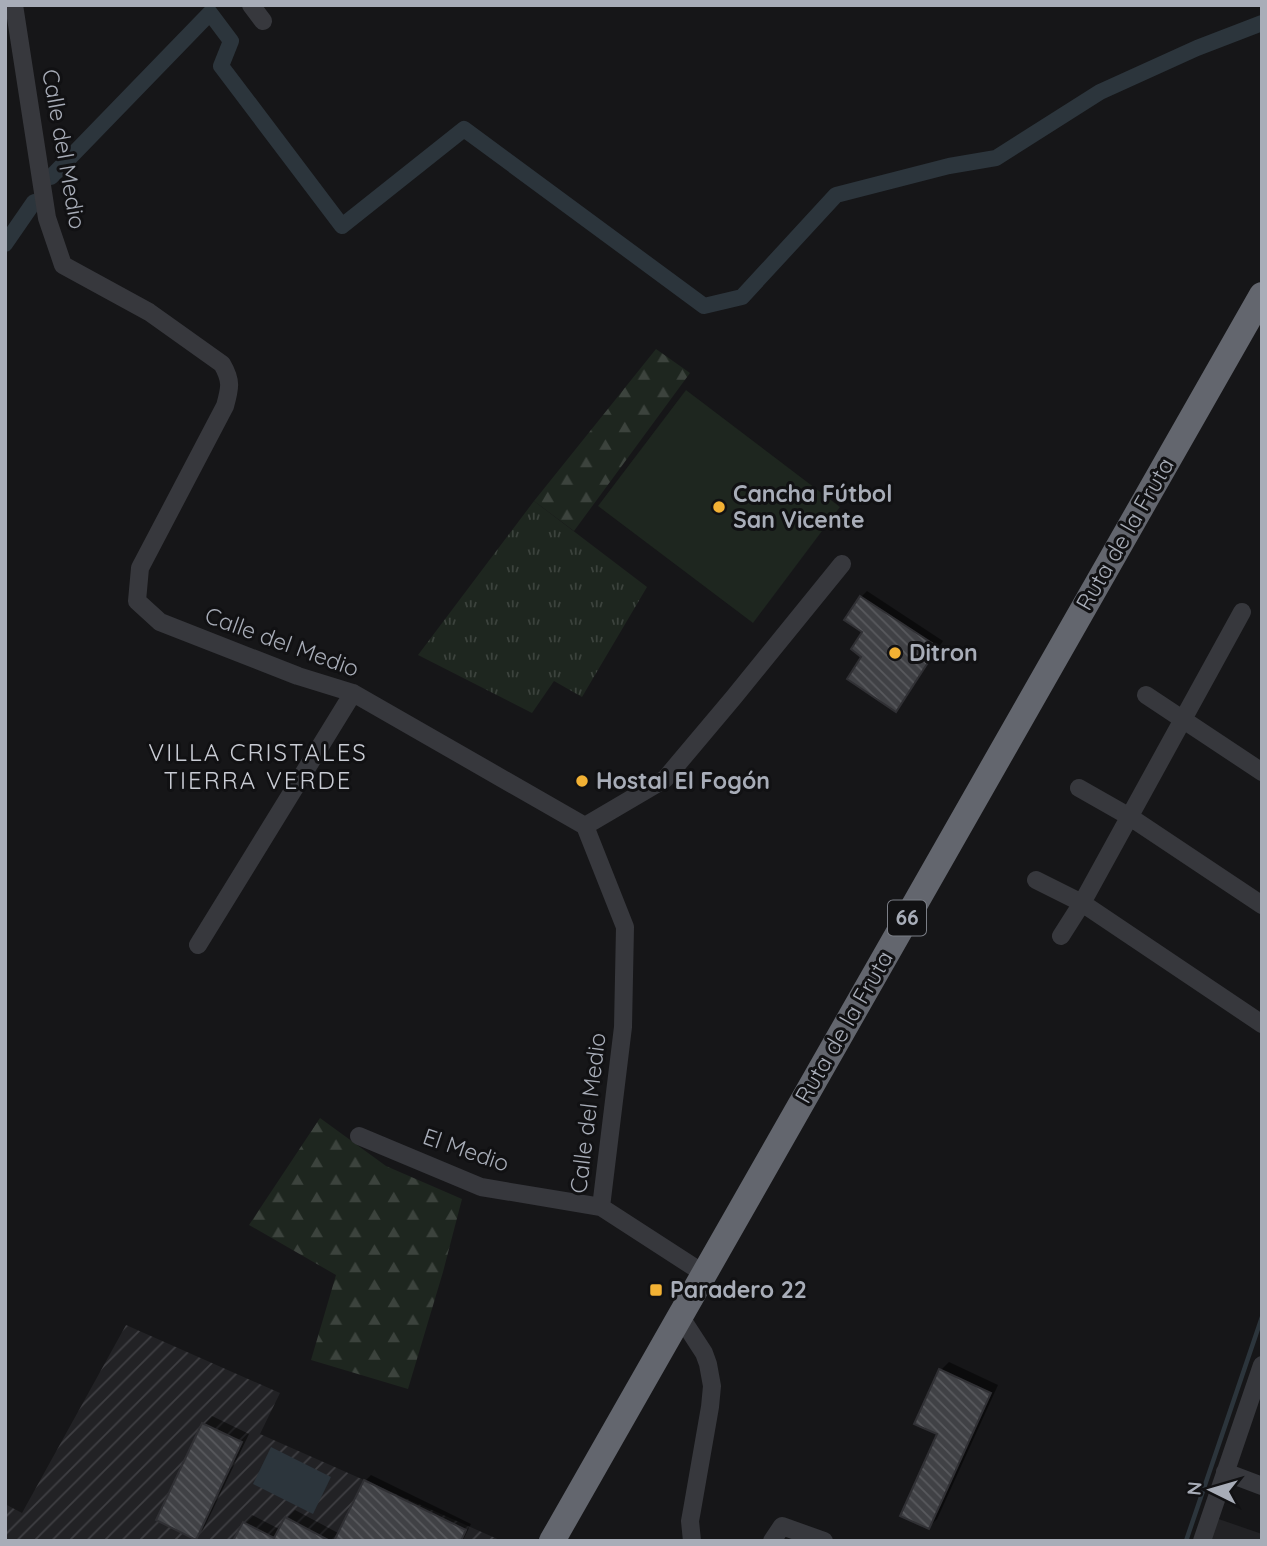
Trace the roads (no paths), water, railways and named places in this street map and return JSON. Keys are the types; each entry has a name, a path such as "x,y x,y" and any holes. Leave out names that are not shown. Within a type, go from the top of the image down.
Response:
{"highway":[{"name":"Ruta de la Fruta","path":"552,1541 1262,295"}],"street":[{"name":"Calle del Medio","path":"14,5 47,218 63,265 149,312 222,364 229,377 225,406 140,568 137,601 160,622 298,676 353,693 585,826 625,927 623,1027 601,1207 703,1273"},
{"path":"251,5 263,21"},
{"path":"585,826 665,779 842,564"},
{"path":"1060,936 1082,903 1242,612"},
{"path":"198,945 353,693"},
{"path":"1146,695 1262,772"},
{"path":"1079,788 1130,817 1262,905"},
{"path":"1036,880 1082,903 1262,1024"},
{"name":"El Medio","path":"359,1136 481,1187 601,1207"},
{"path":"680,1316 704,1353 712,1386 690,1521 692,1541"},
{"path":"1202,1541 1225,1472 1255,1409 1262,1365"},
{"path":"1225,1472 1262,1486"},
{"path":"772,1541 782,1526 824,1541"}],"waterway":[{"path":"51,177 210,13 231,41 221,66 342,226 464,129 704,306 742,297 836,195 949,166 996,158 1100,92 1197,48 1262,23"},
{"path":"5,244 34,202"},
{"path":"1186,1541 1262,1317"}],"place":[{"name":"Cancha Fútbol San Vicente","path":"719,507"},
{"name":"Ditron","path":"895,653"},
{"name":"Hostal El Fogón","path":"582,781"},
{"name":"Paradero 22","path":"656,1290"}],"district":[{"name":"VILLA CRISTALES TIERRA VERDE","path":"258,767"}]}
